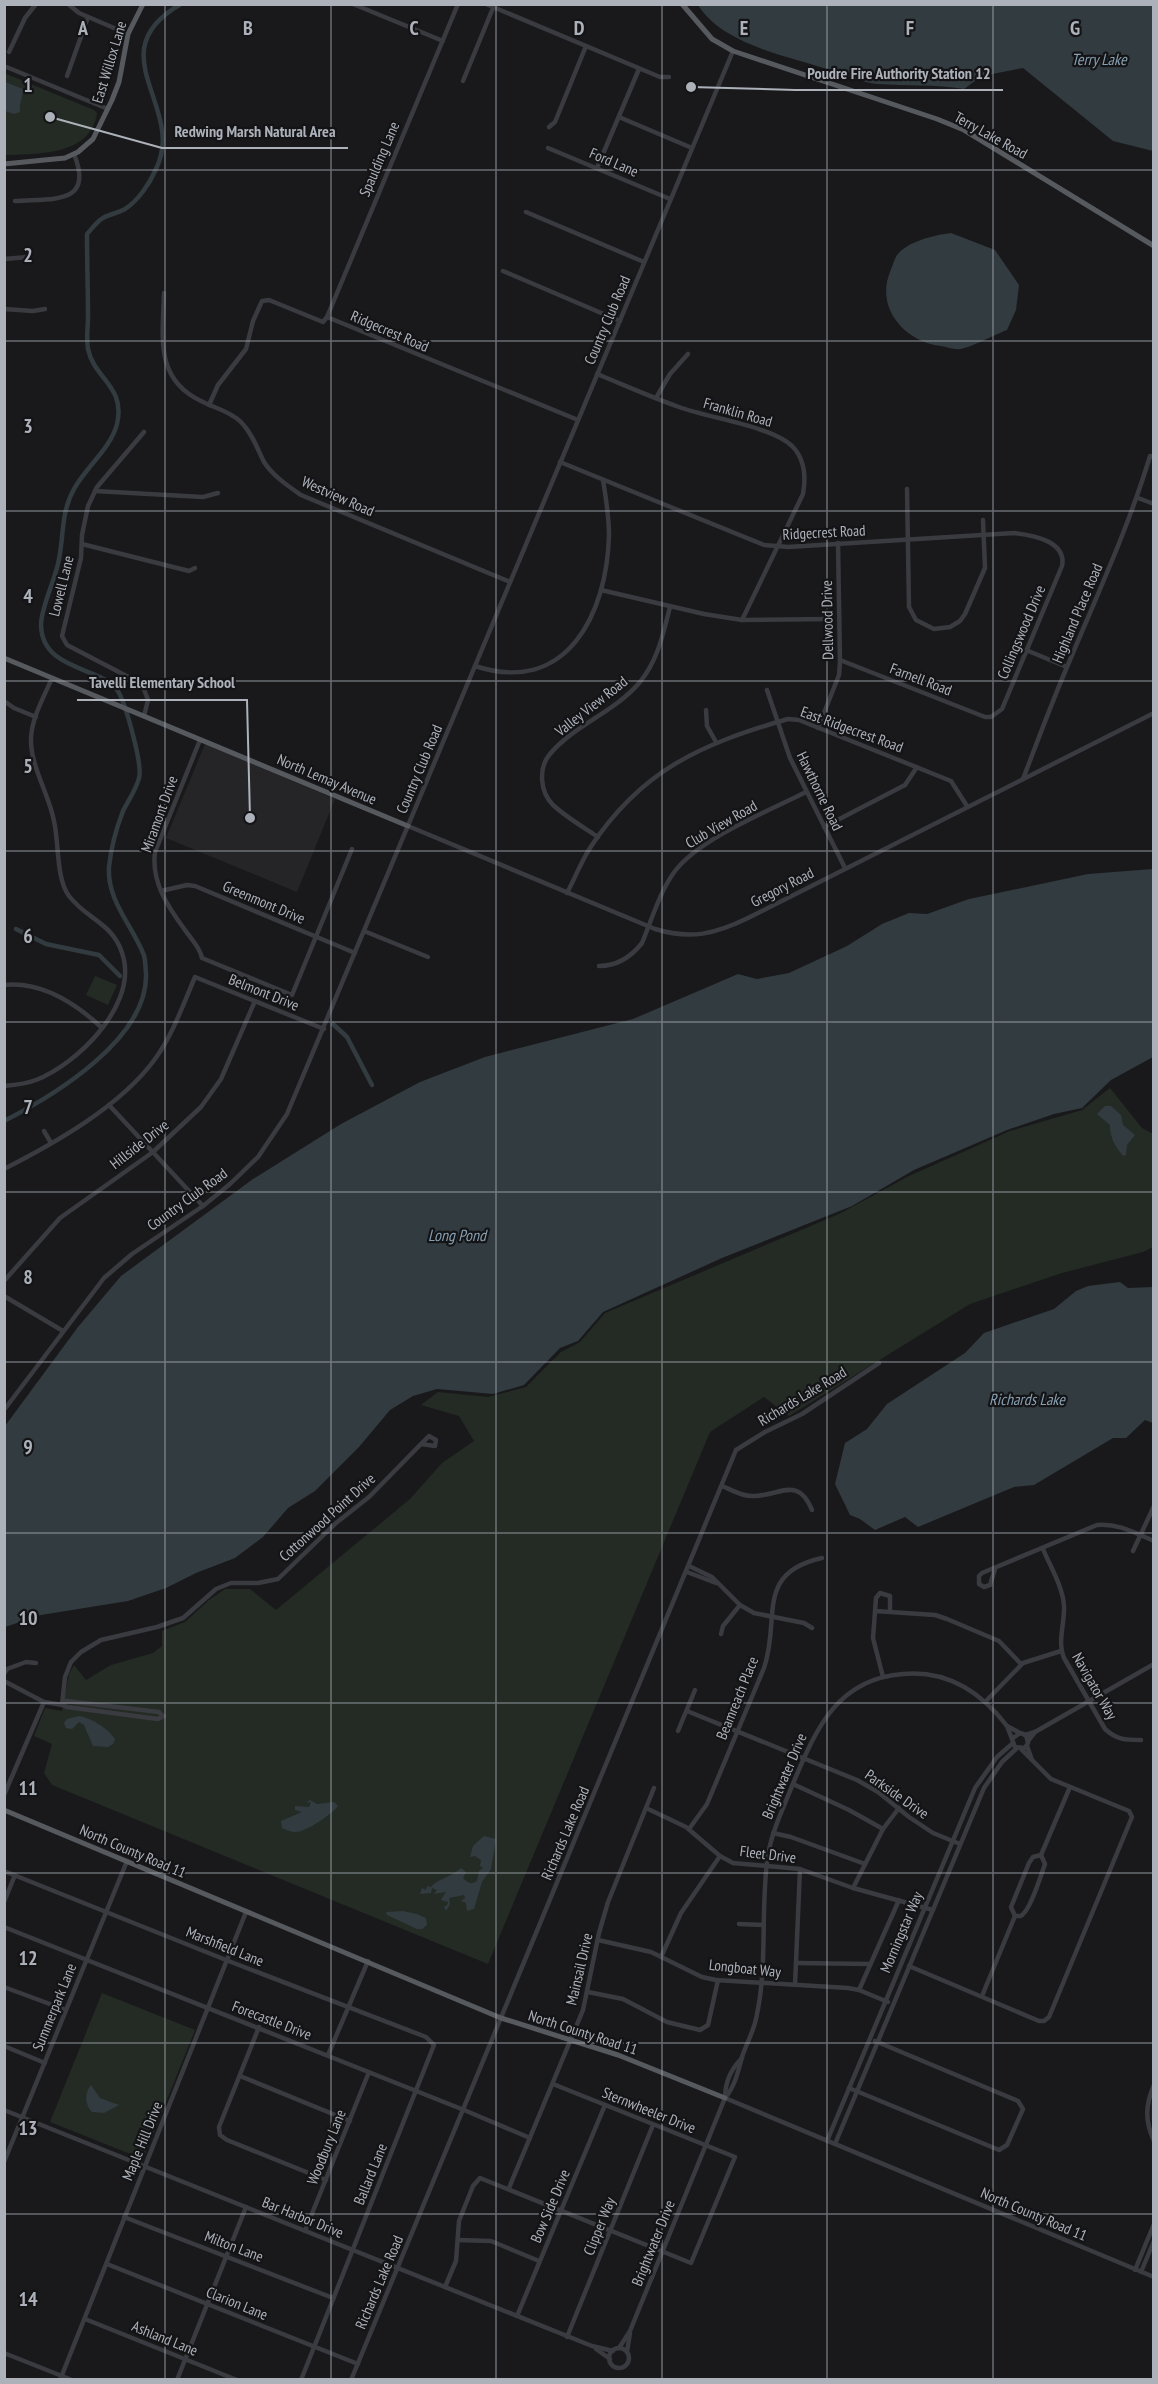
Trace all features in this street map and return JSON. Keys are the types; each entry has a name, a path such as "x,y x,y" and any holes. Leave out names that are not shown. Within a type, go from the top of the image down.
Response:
{"main road":[{"name":"East Willox Lane","path":"4,164 52,161 74,154 96,135 119,82 128,34 143,4"},
{"name":"Terry Lake Road","path":"682,4 712,39 733,51 937,118 964,130 1154,246"},
{"name":"North Lemay Avenue","path":"4,658 408,826"},
{"name":"North County Road 11","path":"4,1810 246,1912 368,1960 501,2018 618,2055 725,2098"}],"street":[{"path":"9,52 25,18 36,4"},
{"path":"68,4 88,17 128,34"},
{"path":"353,4 443,41"},
{"name":"Spaulding Lane","path":"209,405 225,375 246,349 253,321 262,301 269,300 320,321 327,316 458,4"},
{"path":"486,4 639,69 660,77 669,77"},
{"path":"463,81 494,8"},
{"path":"67,76 88,17"},
{"path":"549,127 555,122 586,46"},
{"name":"Country Club Road","path":"4,1410 97,1287 120,1263 203,1206 240,1175 258,1157 277,1131 294,1100 733,51"},
{"path":"4,66 108,109"},
{"path":"597,168 639,69"},
{"path":"619,117 692,148"},
{"name":"Ford Lane","path":"548,147 670,200"},
{"path":"15,201 62,197 74,192 81,175 74,154"},
{"path":"526,212 644,262"},
{"path":"4,259 28,257"},
{"path":"503,272 620,321"},
{"name":"Westview Road","path":"164,293 162,341 165,362 172,376 184,391 240,421 248,430 267,465 282,482 301,495 510,582"},
{"path":"4,309 33,312 45,309"},
{"name":"Ridgecrest Road","path":"327,316 578,420"},
{"path":"656,398 670,374 688,354"},
{"name":"Franklin Road","path":"597,374 680,408 780,437 802,461 806,480 803,494 742,620"},
{"name":"Lowell Lane","path":"144,432 95,491 88,506 81,558 62,636 67,645 142,684 148,700 144,716"},
{"name":"Highland Place Road","path":"1023,779 1152,456"},
{"name":"Ridgecrest Road","path":"560,462 764,546 983,534 1024,534 1053,544 1062,554"},
{"path":"475,666 495,673 531,671 558,658 585,631 601,590 607,563 609,534 603,480"},
{"path":"907,489 909,607 916,620 926,627 942,630 955,624 965,614 984,568 983,520"},
{"path":"95,491 203,497 218,493"},
{"path":"1137,498 1154,504"},
{"name":"Dellwood Drive","path":"818,728 839,675 838,543"},
{"path":"82,544 189,571 195,568"},
{"name":"Collingswood Drive","path":"994,715 1002,709 1062,566 1062,554"},
{"path":"601,590 742,620 832,619"},
{"name":"Valley View Road","path":"598,837 552,804 544,789 543,767 549,755 562,743 622,700 639,683 652,664 660,646 670,606"},
{"path":"1026,650 1067,667"},
{"name":"Farnell Road","path":"840,660 985,717 994,715"},
{"path":"4,1086 35,1081 80,1051 116,1008 125,979 123,958 115,938 66,891 54,821 33,751 32,736 36,717 52,678"},
{"name":"Hawthorne Road","path":"766,690 790,758 845,868"},
{"path":"4,701 36,717"},
{"path":"706,710 707,726 716,742"},
{"name":"Gregory Road","path":"408,826 649,927 666,933 691,935 723,930 1154,713"},
{"name":"East Ridgecrest Road","path":"567,893 589,850 609,822 636,792 661,772 688,755 716,742 788,719 799,720 951,781 967,806"},
{"name":"Miramont Drive","path":"200,740 155,852 155,877 178,921 200,951 202,958 292,995 316,936"},
{"path":"824,827 905,785 917,767"},
{"name":"Club View Road","path":"599,966 609,966 629,957 642,943 666,885 687,857 710,841 806,792"},
{"path":"316,936 352,849"},
{"name":"Greenmont Drive","path":"161,891 188,885 195,886 355,953"},
{"path":"364,931 428,957"},
{"name":"Belmont Drive","path":"109,1105 132,1086 155,1058 173,1027 195,977 324,1029"},
{"path":"4,986 25,986 60,997 76,1005 101,1027"},
{"name":"Hillside Drive","path":"4,1281 60,1218 153,1152 193,1116 209,1098 225,1071 255,1001"},
{"path":"4,1170 109,1105 203,1206"},
{"path":"44,1131 51,1143"},
{"path":"4,1296 63,1331"},
{"name":"Richards Lake Road","path":"351,2379 736,1450 765,1432 802,1414 879,1363"},
{"name":"Cottonwood Point Drive","path":"63,1705 65,1677 71,1662 81,1652 101,1640 158,1628 183,1618 216,1589 231,1583 258,1583 278,1579 336,1523 369,1497 421,1444"},
{"path":"722,1486 748,1496 793,1490 806,1497 812,1510"},
{"path":"1133,1551 1154,1506"},
{"path":"995,1569 990,1585 981,1586 979,1576 995,1569 1043,1549 1097,1525 1109,1524 1154,1541"},
{"name":"Navigator Way","path":"1043,1549 1063,1597 1061,1651 1105,1729 1114,1737 1122,1740 1141,1740"},
{"name":"Beamreach Place","path":"689,1829 707,1804 766,1662 775,1596 785,1576 802,1563 822,1558"},
{"path":"689,1566 712,1577 740,1605 754,1613 804,1623 812,1628"},
{"path":"687,1572 716,1583"},
{"path":"883,1677 873,1638 876,1598 883,1593 890,1596 890,1611"},
{"path":"721,1634 723,1626 740,1605"},
{"path":"875,1611 934,1615 947,1619 999,1641 1021,1664"},
{"path":"986,1701 1021,1664 1033,1658 1061,1651"},
{"path":"4,1674 7,1669 26,1662 36,1663"},
{"path":"1022,1734 1035,1732 1154,1664"},
{"name":"Brightwater Drive","path":"619,2348 630,2331 725,2098 725,2088 735,2066 742,2058 757,2017 767,1867 773,1833 815,1732 832,1709 852,1691 883,1677 910,1673 936,1676 963,1685 986,1701 1007,1726"},
{"path":"4,1681 44,1702 149,1718 158,1719 163,1716"},
{"path":"678,1731 695,1690"},
{"path":"4,1795 44,1702"},
{"name":"Parkside Drive","path":"687,1710 857,1780 878,1792 933,1833 960,1844"},
{"path":"1007,1726 1022,1734 1028,1743 1032,1760"},
{"path":"909,1966 1039,2021 1044,2021 1049,2017 1099,1898 1132,1817 1129,1811 1051,1779 1013,1741 1007,1726"},
{"path":"1019,1748 1028,1743 1035,1732"},
{"name":"Morningstar Way","path":"827,2141 975,1788 984,1773 1022,1734"},
{"name":"Morningstar Way","path":"835,2144 984,1788 1002,1762 1019,1748"},
{"path":"793,1784 849,1810 882,1829"},
{"path":"1015,1916 1025,1913 1045,1864 1041,1855 1070,1787"},
{"name":"Mainsail Drive","path":"509,2188 553,2084 588,1992 597,1940 615,1883 654,1788"},
{"path":"853,1888 882,1829 899,1808"},
{"name":"Fleet Drive","path":"646,1809 689,1829 720,1856 741,1865 800,1869 853,1888 933,1911"},
{"path":"773,1833 791,1837 865,1864"},
{"path":"982,1996 1015,1916 1011,1907 1033,1857 1041,1855"},
{"path":"661,1957 681,1913 720,1856"},
{"name":"Summerpark Lane","path":"4,2162 24,2118 105,1910 127,1861"},
{"path":"795,1985 800,1869"},
{"name":"Marshfield Lane","path":"4,1871 426,2037 434,2045"},
{"path":"4,1902 15,1875"},
{"path":"859,1990 899,1900"},
{"name":"Maple Hill Drive","path":"61,2377 246,1912"},
{"path":"738,1923 764,1925"},
{"name":"Forecastle Drive","path":"4,1927 259,2027 530,2138"},
{"name":"Longboat Way","path":"597,1940 640,1949 702,1977 859,1990 893,2004"},
{"path":"328,2055 368,1960"},
{"path":"796,1963 870,1964"},
{"path":"588,1992 630,2001 667,2022 700,2030 708,2025 718,1980"},
{"path":"4,1987 66,2010"},
{"path":"259,2027 219,2127 220,2135 227,2140 326,2180"},
{"path":"849,2088 999,2150 1007,2145 1023,2109 1018,2101 870,2038"},
{"name":"Ballard Lane","path":"301,2379 434,2045"},
{"path":"4,2046 45,2063"},
{"name":"Woodbury Lane","path":"305,2230 369,2072"},
{"path":"240,2076 350,2121"},
{"name":"Sternwheeler Drive","path":"553,2084 735,2157 691,2263 663,2251"},
{"path":"1154,2085 1146,2116 1154,2141"},
{"name":"North County Road 11","path":"725,2098 1154,2277"},
{"path":"1154,2103 1154,2119"},
{"name":"Bow Side Drive","path":"518,2316 605,2105"},
{"name":"Bar Harbor Drive","path":"4,2110 567,2337 613,2351"},
{"name":"Clipper Way","path":"567,2337 653,2125"},
{"path":"445,2287 456,2261 459,2221 473,2186 480,2178 663,2251"},
{"path":"177,2379 246,2207"},
{"name":"Milton Lane","path":"124,2217 333,2298"},
{"path":"1138,2271 1154,2224"},
{"path":"458,2240 491,2241 539,2261"},
{"path":"1138,2271 1154,2241"},
{"name":"Clarion Lane","path":"107,2264 358,2364"},
{"name":"Ashland Lane","path":"85,2319 237,2379"},
{"name":"Brightwater Drive","path":"627,2352 630,2331"},
{"name":"Bar Harbor Drive","path":"592,2346 610,2359"},
{"path":"619,2348 627,2352 628,2361 622,2367 615,2367 610,2359 613,2351 619,2348"},
{"path":"4,2353 61,2377 72,2379"}],"shaded area":[{"path":"4,73 94,110 97,113 93,127 85,138 61,150 5,155"},
{"path":"205,744 335,799 297,892 166,838"},
{"path":"95,976 117,985 108,1005 86,995"},
{"path":"1110,1088 1142,1128 1153,1134 1153,1247 1143,1252 1062,1273 970,1304 789,1416 764,1397 710,1432 488,1964 52,1785 44,1773 52,1744 34,1736 45,1708 62,1711 69,1674 74,1665 86,1680 111,1665 153,1653 162,1646 162,1631 185,1622 225,1589 250,1589 276,1610 410,1499 442,1463 474,1441 459,1416 421,1405 438,1392 488,1397 526,1387 561,1352 580,1342 605,1313 839,1214 909,1176 1010,1131 1082,1110"},
{"path":"102,1993 195,2030 143,2159 50,2122"}],"water":[{"name":"Terry Lake","path":"698,5 1153,5 1153,151 1113,141 1023,68 982,76 964,89 943,86 888,85 860,81 740,40 715,24"},
{"path":"5,82 23,89 20,112 14,114 5,111"},
{"path":"951,233 995,250 1019,285 1016,310 1007,330 958,349 928,343 906,331 890,311 886,286 897,255 902,250 915,242"},
{"name":"Long Pond","path":"1153,869 1153,1057 1111,1080 1082,1108 1054,1114 1007,1130 914,1170 852,1206 722,1258 603,1312 578,1341 560,1348 524,1385 493,1394 437,1389 413,1396 390,1410 359,1447 315,1491 288,1508 263,1537 235,1558 166,1588 128,1601 41,1615 5,1627 5,1426 78,1327 121,1276 253,1179 341,1124 420,1082 485,1057 633,1019 738,974 757,979 789,973 847,946 882,924 909,913 927,914 969,899 1088,874"},
{"path":"1105,1106 1111,1106 1121,1115 1123,1125 1135,1135 1127,1145 1126,1155 1123,1156 1115,1145 1110,1125 1097,1114"},
{"name":"Richards Lake","path":"1120,1282 1128,1288 1153,1287 1153,1423 1145,1420 1126,1438 1113,1438 1034,1485 1014,1487 918,1527 905,1517 875,1530 850,1515 835,1484 845,1443 867,1429 887,1404 965,1353 984,1333 1054,1309 1076,1291 1088,1286"},
{"path":"79,1716 104,1727 115,1739 113,1744 108,1747 93,1746 84,1725 79,1722 72,1729 66,1728 64,1723 67,1719"},
{"path":"310,1800 317,1804 334,1802 338,1806 325,1818 306,1829 296,1832 282,1828 281,1821 302,1812 295,1810 295,1806 309,1807 311,1802 306,1803"},
{"path":"484,1836 496,1839 491,1869 482,1882 474,1909 467,1911 466,1903 461,1901 465,1898 464,1895 449,1898 450,1904 446,1911 444,1907 448,1902 441,1900 446,1892 434,1894 437,1890 432,1888 431,1893 420,1894 422,1888 426,1890 427,1886 431,1887 461,1868 466,1872 463,1878 466,1881 471,1883 477,1881 479,1871 483,1868 480,1866 481,1860 475,1856 470,1857 473,1846"},
{"path":"403,1911 426,1918 427,1925 422,1929 417,1929 387,1915 386,1912"},
{"path":"91,2085 100,2098 119,2105 104,2113 92,2112 86,2099"}],"waterway":[{"path":"4,1121 48,1096 95,1062 116,1042 132,1020 143,997 146,973 144,955 121,912 109,879 112,846 116,832 139,778 139,761 133,736 122,700 112,684 76,667 52,652 44,641 41,625 43,610 61,550 67,506 79,481 114,433 119,411 113,391 96,368 88,349 87,234 101,219 125,209 139,197 156,169 162,146 161,124 144,61 146,42 157,23 181,4"},
{"path":"16,929 46,944 99,955 120,976"},
{"path":"333,1024 347,1037 372,1085"}],"place":[{"name":"Poudre Fire Authority Station 12","path":"691,87"},
{"name":"Redwing Marsh Natural Area","path":"50,117"},
{"name":"Tavelli Elementary School","path":"250,818"}]}
